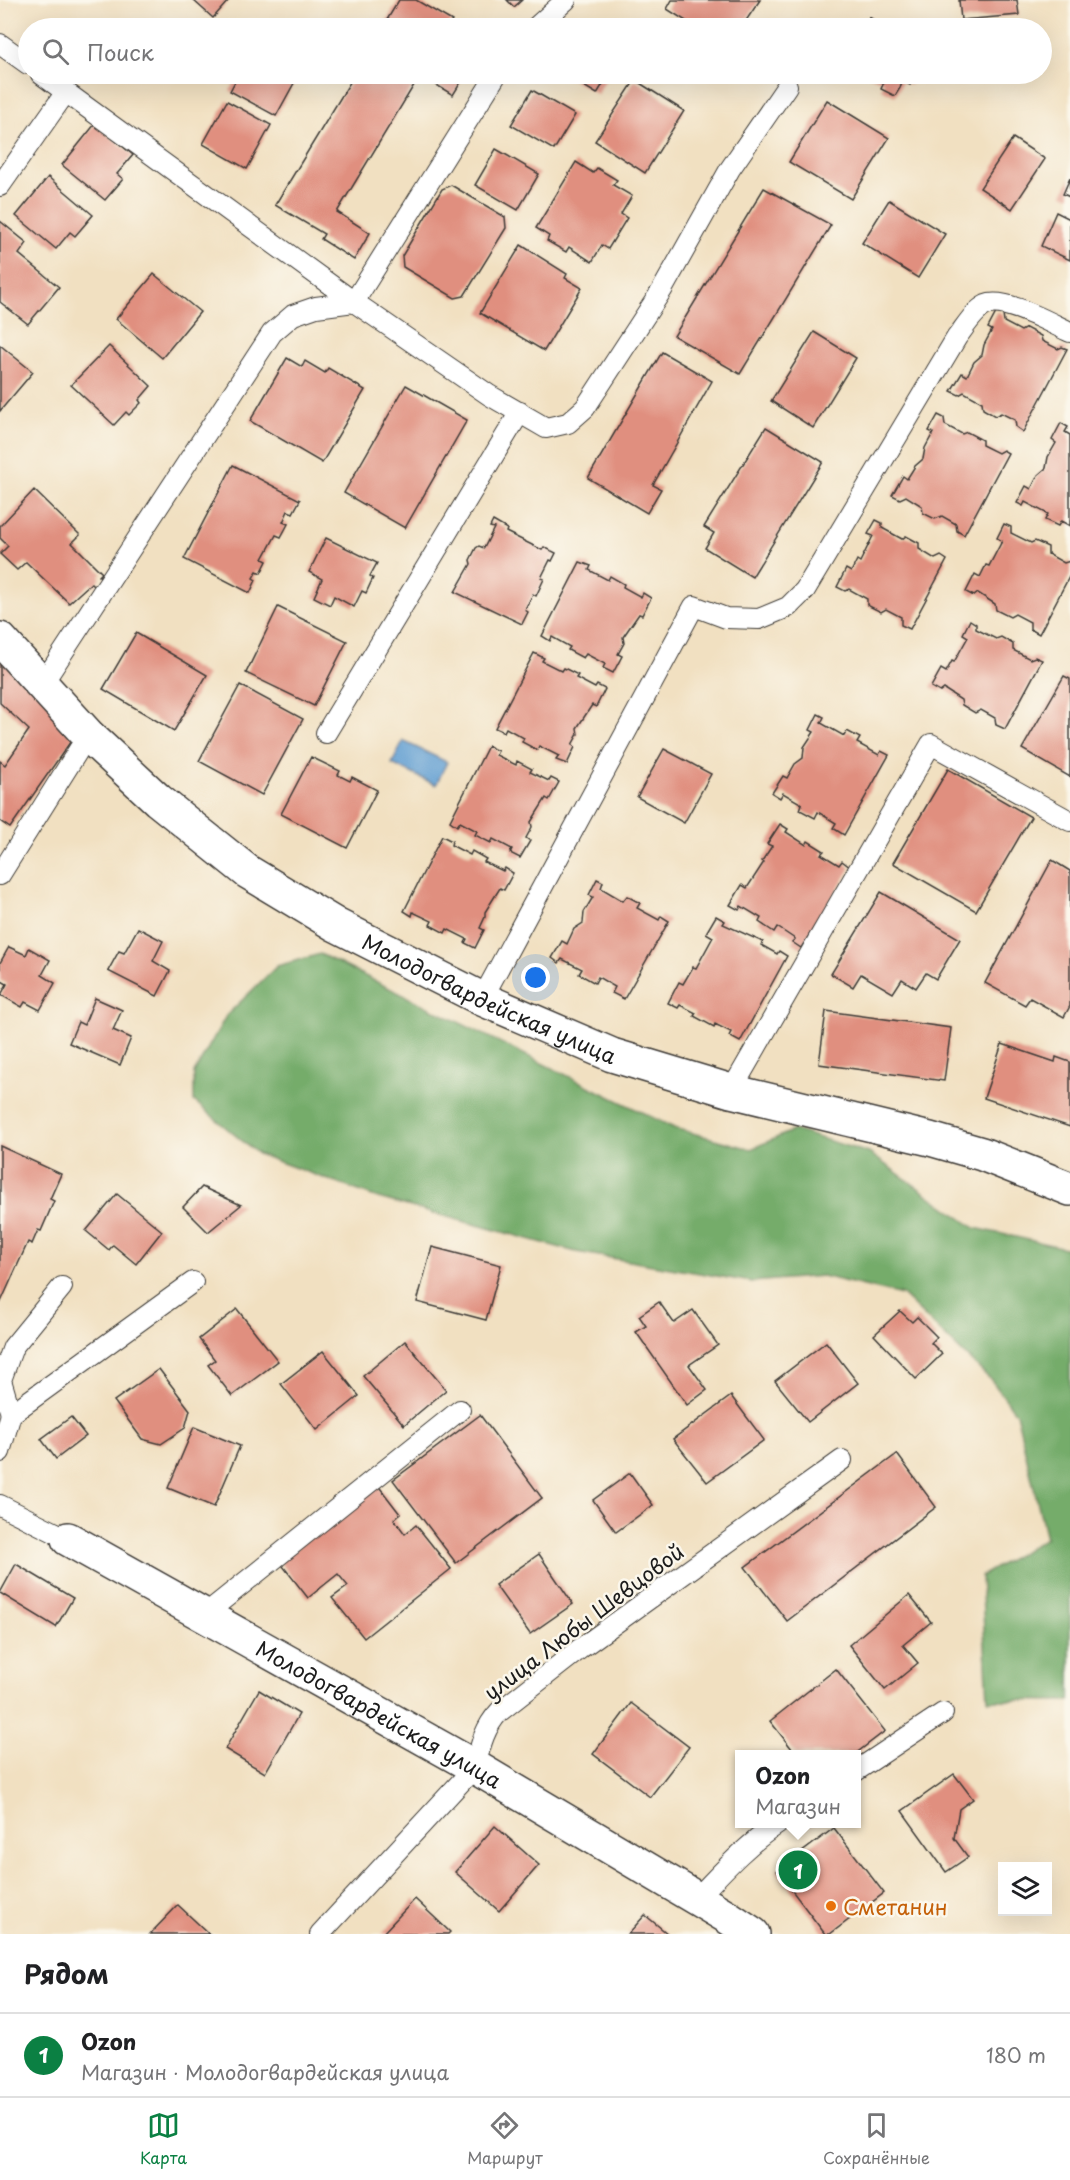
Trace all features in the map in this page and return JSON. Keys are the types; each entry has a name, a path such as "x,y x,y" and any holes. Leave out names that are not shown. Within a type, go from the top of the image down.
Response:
{"street":[{"name":"Молодогвардейская улица","path":"0,639 88,735 158,800 248,872 336,925 482,999 612,1055 731,1091 930,1138 982,1154 1070,1189"},
{"name":"Молодогвардейская улица","path":"68,1539 475,1767 753,1934"}],"lane":[{"path":"546,18 566,0"},
{"path":"0,44 18,57"},
{"path":"55,84 354,302 489,395 546,428 568,423 585,408 662,290 730,169 788,86"},
{"path":"354,302 491,84"},
{"path":"0,186 66,92"},
{"path":"41,686 272,333 293,315 316,307 354,302"},
{"path":"482,999 694,606 726,618 759,619 788,607 805,590 957,337 983,306 995,302 1009,305 1070,332"},
{"path":"326,733 520,412"},
{"path":"0,875 88,735"},
{"path":"731,1091 932,744 1070,821"},
{"path":"11,1414 193,1282"},
{"path":"0,1452 11,1414 1,1380 13,1347 62,1287"},
{"path":"204,1615 460,1410"},
{"name":"улица Любы Шевцовой","path":"320,1934 475,1767 489,1723 499,1712 582,1648 842,1460"},
{"name":"Молодогвардейская улица","path":"0,1505 68,1539"},
{"path":"861,1768 943,1713"},
{"path":"696,1899 742,1852 772,1828"}],"green space":[{"path":"320,954 674,1128 751,1149 794,1130 869,1153 975,1228 1070,1249 1070,1701 988,1700 981,1576 1046,1538 1016,1413 992,1381 902,1295 822,1276 752,1282 576,1252 378,1198 258,1154 194,1101 194,1073 226,1016 277,966"}],"water":[{"path":"403,741 447,762 436,785 392,764"}],"building":[{"path":"193,0 229,0 213,18"},
{"path":"399,0 416,0 447,18 388,18"},
{"path":"507,0 522,0 514,7"},
{"path":"672,0 760,0 748,18 681,18 667,9"},
{"path":"959,0 1017,0 1019,15 961,18"},
{"path":"234,84 294,84 276,116 230,91"},
{"path":"349,84 415,84 337,212 370,233 354,260 321,239 324,234 275,205"},
{"path":"435,84 460,84 453,95"},
{"path":"580,84 603,84 597,94"},
{"path":"632,84 641,84 684,111 645,173 595,141"},
{"path":"883,84 901,84 895,96 881,89"},
{"path":"532,90 575,115 554,150 511,125"},
{"path":"827,100 889,138 851,199 789,162"},
{"path":"227,101 271,125 247,169 203,144"},
{"path":"95,124 133,155 117,174 123,179 105,200 62,165"},
{"path":"1013,138 1045,159 1012,209 980,188"},
{"path":"496,149 539,174 518,210 475,185"},
{"path":"576,162 593,173 597,168 617,180 613,185 632,196 621,214 627,218 608,249 602,245 592,262 569,247 566,252 547,241 549,236 536,228"},
{"path":"48,177 93,215 75,236 70,232 56,249 16,216"},
{"path":"1070,178 1070,197 1063,194"},
{"path":"451,185 505,217 506,228 464,296 455,298 403,267 402,256 442,189"},
{"path":"764,188 831,225 740,374 674,336"},
{"path":"889,200 945,234 918,278 862,243"},
{"path":"1056,212 1070,219 1070,260 1041,246"},
{"path":"0,221 27,243 19,254 59,287 28,324 0,302"},
{"path":"521,245 567,274 565,278 582,288 544,351 480,313"},
{"path":"154,274 200,312 162,358 116,319"},
{"path":"997,311 1003,315 1004,322 1021,331 1026,328 1041,336 1042,341 1058,349 1062,347 1067,349 1023,432 1016,427 1015,420 1001,413 995,416 983,409 982,402 964,392 959,395 951,391 962,373 967,376 974,362 982,355 984,345 992,330 988,328"},
{"path":"814,332 856,358 813,428 771,401"},
{"path":"0,345 33,372 0,411"},
{"path":"109,346 151,386 139,400 141,403 129,415 126,412 114,425 71,385"},
{"path":"662,352 712,381 653,485 661,489 647,513 588,478"},
{"path":"287,358 302,367 305,361 325,373 328,368 365,390 322,463 250,421"},
{"path":"406,385 467,420 405,528 344,493"},
{"path":"938,415 944,418 945,425 962,434 967,432 982,440 982,445 998,453 1003,450 1008,453 964,535 957,531 956,524 942,516 935,519 923,513 922,506 906,496 900,499 892,495 903,476 907,479 915,466 923,459 925,448 933,433 929,431"},
{"path":"1061,423 1068,427 1065,432 1070,435 1070,526 1061,521 1058,526 1045,520 1048,514 1025,502 1023,506 1017,503 1026,486 1031,489 1038,475 1046,468 1048,457 1056,443 1052,440"},
{"path":"766,427 823,462 752,577 705,548 714,533 704,527"},
{"path":"233,465 300,500 293,513 288,511 283,522 288,524 281,537 276,535 263,559 267,561 261,573 257,571 253,578 256,580 250,593 184,559"},
{"path":"34,490 80,535 72,543 102,573 94,586 91,583 69,603 26,562 17,570 0,554 8,546 0,538 0,526"},
{"path":"876,520 882,523 882,528 902,539 906,536 919,543 919,549 935,559 941,556 947,560 910,629 901,625 901,617 886,609 881,612 867,605 867,599 849,589 845,591 837,587 846,569 851,572 857,560 860,562 873,536 868,534"},
{"path":"493,521 507,529 506,532 542,550 544,547 556,553 541,578 544,579 536,596 533,594 525,610 528,612 522,624 455,592 471,564 470,560 476,548 479,546 484,548 494,528 490,527"},
{"path":"1004,524 1011,527 1011,533 1031,543 1035,541 1048,547 1048,554 1064,563 1070,561 1070,575 1039,634 1030,629 1030,622 1015,614 1010,617 996,610 995,604 978,593 974,596 966,592 975,574 980,577 986,565 989,566 1002,541 997,538"},
{"path":"326,538 377,563 370,576 373,578 366,593 362,591 354,607 334,596 330,605 314,597 322,579 309,572"},
{"path":"580,562 591,566 589,570 608,580 610,576 624,584 623,587 641,597 643,593 651,598 642,615 639,614 623,637 624,643 618,654 622,656 613,673 603,668 605,664 586,654 583,658 568,650 570,647 552,637 550,641 542,636"},
{"path":"278,607 347,641 314,706 246,673"},
{"path":"970,620 976,624 976,629 996,639 1001,637 1013,644 1013,650 1030,659 1035,657 1042,660 1005,729 996,725 995,718 981,710 975,713 944,689 940,692 931,687 941,669 946,672 952,661 954,662 968,637 963,634"},
{"path":"136,633 207,675 174,731 103,689"},
{"path":"0,652 80,728 10,828 0,821 0,761 5,765 29,730 0,703"},
{"path":"534,653 544,658 542,661 562,671 564,668 578,675 576,678 595,688 597,685 605,689 596,707 592,705 577,728 578,734 572,745 575,747 567,764 556,760 559,756 539,746 537,750 522,742 524,738 506,728 504,732 495,728"},
{"path":"1064,676 1070,679 1070,777 1022,749"},
{"path":"240,685 303,719 262,795 199,761"},
{"path":"818,714 824,717 821,723 844,736 847,731 860,738 857,743 879,755 881,751 889,755 844,835 833,828 836,823 818,812 815,818 800,810 802,804 783,793 780,798 772,793 783,776 787,778 795,764 803,758 804,747 814,732 810,730"},
{"path":"488,746 498,751 496,755 516,765 517,761 532,769 530,772 549,781 551,778 559,782 549,800 546,798 531,822 532,827 526,838 530,841 520,858 510,853 512,849 493,839 491,843 475,835 477,831 460,822 457,826 450,821"},
{"path":"664,749 711,774 684,823 637,797"},
{"path":"311,757 340,771 338,775 350,781 352,777 377,790 347,848 281,814"},
{"path":"948,769 1031,817 976,911 893,863"},
{"path":"780,824 788,829 786,832 806,845 808,841 824,851 821,854 839,865 842,861 851,868 801,948 792,942 795,939 777,927 774,932 759,922 761,918 741,906 739,910 730,905 742,885 747,888 764,862 762,861 772,846 767,844"},
{"path":"442,836 452,841 451,845 470,855 472,851 486,859 484,862 503,871 505,868 513,873 504,890 500,888 485,912 480,928 484,930 475,948 465,943 467,939 447,929 445,933 430,925 432,921 413,912 412,916 404,911"},
{"path":"1052,860 1070,871 1070,1006 1064,1017 1030,998 1025,1005 985,983"},
{"path":"597,879 603,882 601,888 623,901 627,896 640,903 637,908 659,920 661,916 669,921 624,999 612,993 615,987 598,977 595,983 579,974 582,969 562,959 559,963 552,958 562,941 567,944 574,929 583,923 584,912 593,897 589,895"},
{"path":"881,892 960,939 936,979 926,973 916,988 902,979 893,993 861,974 853,987 831,974"},
{"path":"716,916 725,921 723,924 763,942 761,945 777,954 779,951 787,956 740,1042 729,1036 731,1032 715,1024 714,1027 694,1016 696,1013 680,1005 678,1008 668,1003 679,982 683,984 693,967 696,968 713,937 706,933"},
{"path":"138,928 163,941 153,961 170,971 157,996 108,971 119,951 124,953"},
{"path":"9,947 26,955 29,948 50,960 42,975 55,983 40,1010 25,1002 22,1007 1,995 7,984 0,980 0,963"},
{"path":"95,998 122,1010 113,1030 131,1038 120,1065 69,1043 78,1022 84,1025"},
{"path":"826,1011 951,1028 944,1081 819,1064"},
{"path":"1002,1044 1055,1062 1056,1057 1070,1062 1070,1127 984,1098"},
{"path":"0,1146 61,1174 50,1199 54,1201 41,1231 38,1230 32,1244 28,1242 0,1304"},
{"path":"202,1187 241,1205 208,1232 183,1207"},
{"path":"117,1194 162,1231 136,1264 113,1245 109,1250 86,1231"},
{"path":"432,1247 501,1265 486,1320 417,1302"},
{"path":"659,1302 674,1323 693,1310 718,1345 689,1365 707,1390 687,1405 636,1332 646,1326 639,1316"},
{"path":"237,1309 278,1361 232,1396 208,1365 215,1360 199,1339"},
{"path":"900,1311 912,1322 917,1317 937,1337 931,1343 942,1354 916,1379 874,1335"},
{"path":"405,1341 446,1390 404,1425 363,1376"},
{"path":"826,1342 858,1383 808,1422 775,1381"},
{"path":"323,1351 359,1396 317,1430 281,1384"},
{"path":"159,1369 190,1410 185,1428 161,1444 142,1439 114,1401"},
{"path":"731,1396 764,1440 707,1482 673,1439"},
{"path":"480,1415 542,1498 456,1563 393,1480"},
{"path":"71,1417 86,1436 56,1459 41,1439"},
{"path":"194,1427 240,1446 214,1507 168,1488"},
{"path":"897,1454 936,1507 787,1621 745,1567"},
{"path":"630,1473 653,1505 616,1532 593,1500"},
{"path":"377,1484 400,1514 394,1519 405,1534 416,1525 451,1569 364,1638 332,1598 348,1586 338,1574 308,1598 279,1561"},
{"path":"539,1554 573,1604 530,1634 495,1585"},
{"path":"16,1564 73,1598 56,1627 0,1593"},
{"path":"909,1595 931,1622 903,1645 918,1663 885,1690 849,1645"},
{"path":"836,1669 885,1731 860,1750 793,1750 770,1721"},
{"path":"259,1690 299,1714 265,1773 225,1749"},
{"path":"631,1703 689,1747 650,1797 593,1754"},
{"path":"954,1774 973,1799 959,1809 954,1838 968,1857 946,1872 902,1811"},
{"path":"495,1826 539,1865 499,1911 455,1872"},
{"path":"834,1828 884,1893 830,1934 825,1934 777,1871"},
{"path":"415,1899 450,1932 448,1934 382,1934"},
{"path":"178,1905 209,1934 150,1934"},
{"path":"645,1915 668,1934 628,1934"}],"place":[{"name":"Ozon","path":"798,1870"},
{"name":"Сметанин","path":"831,1906"}]}
